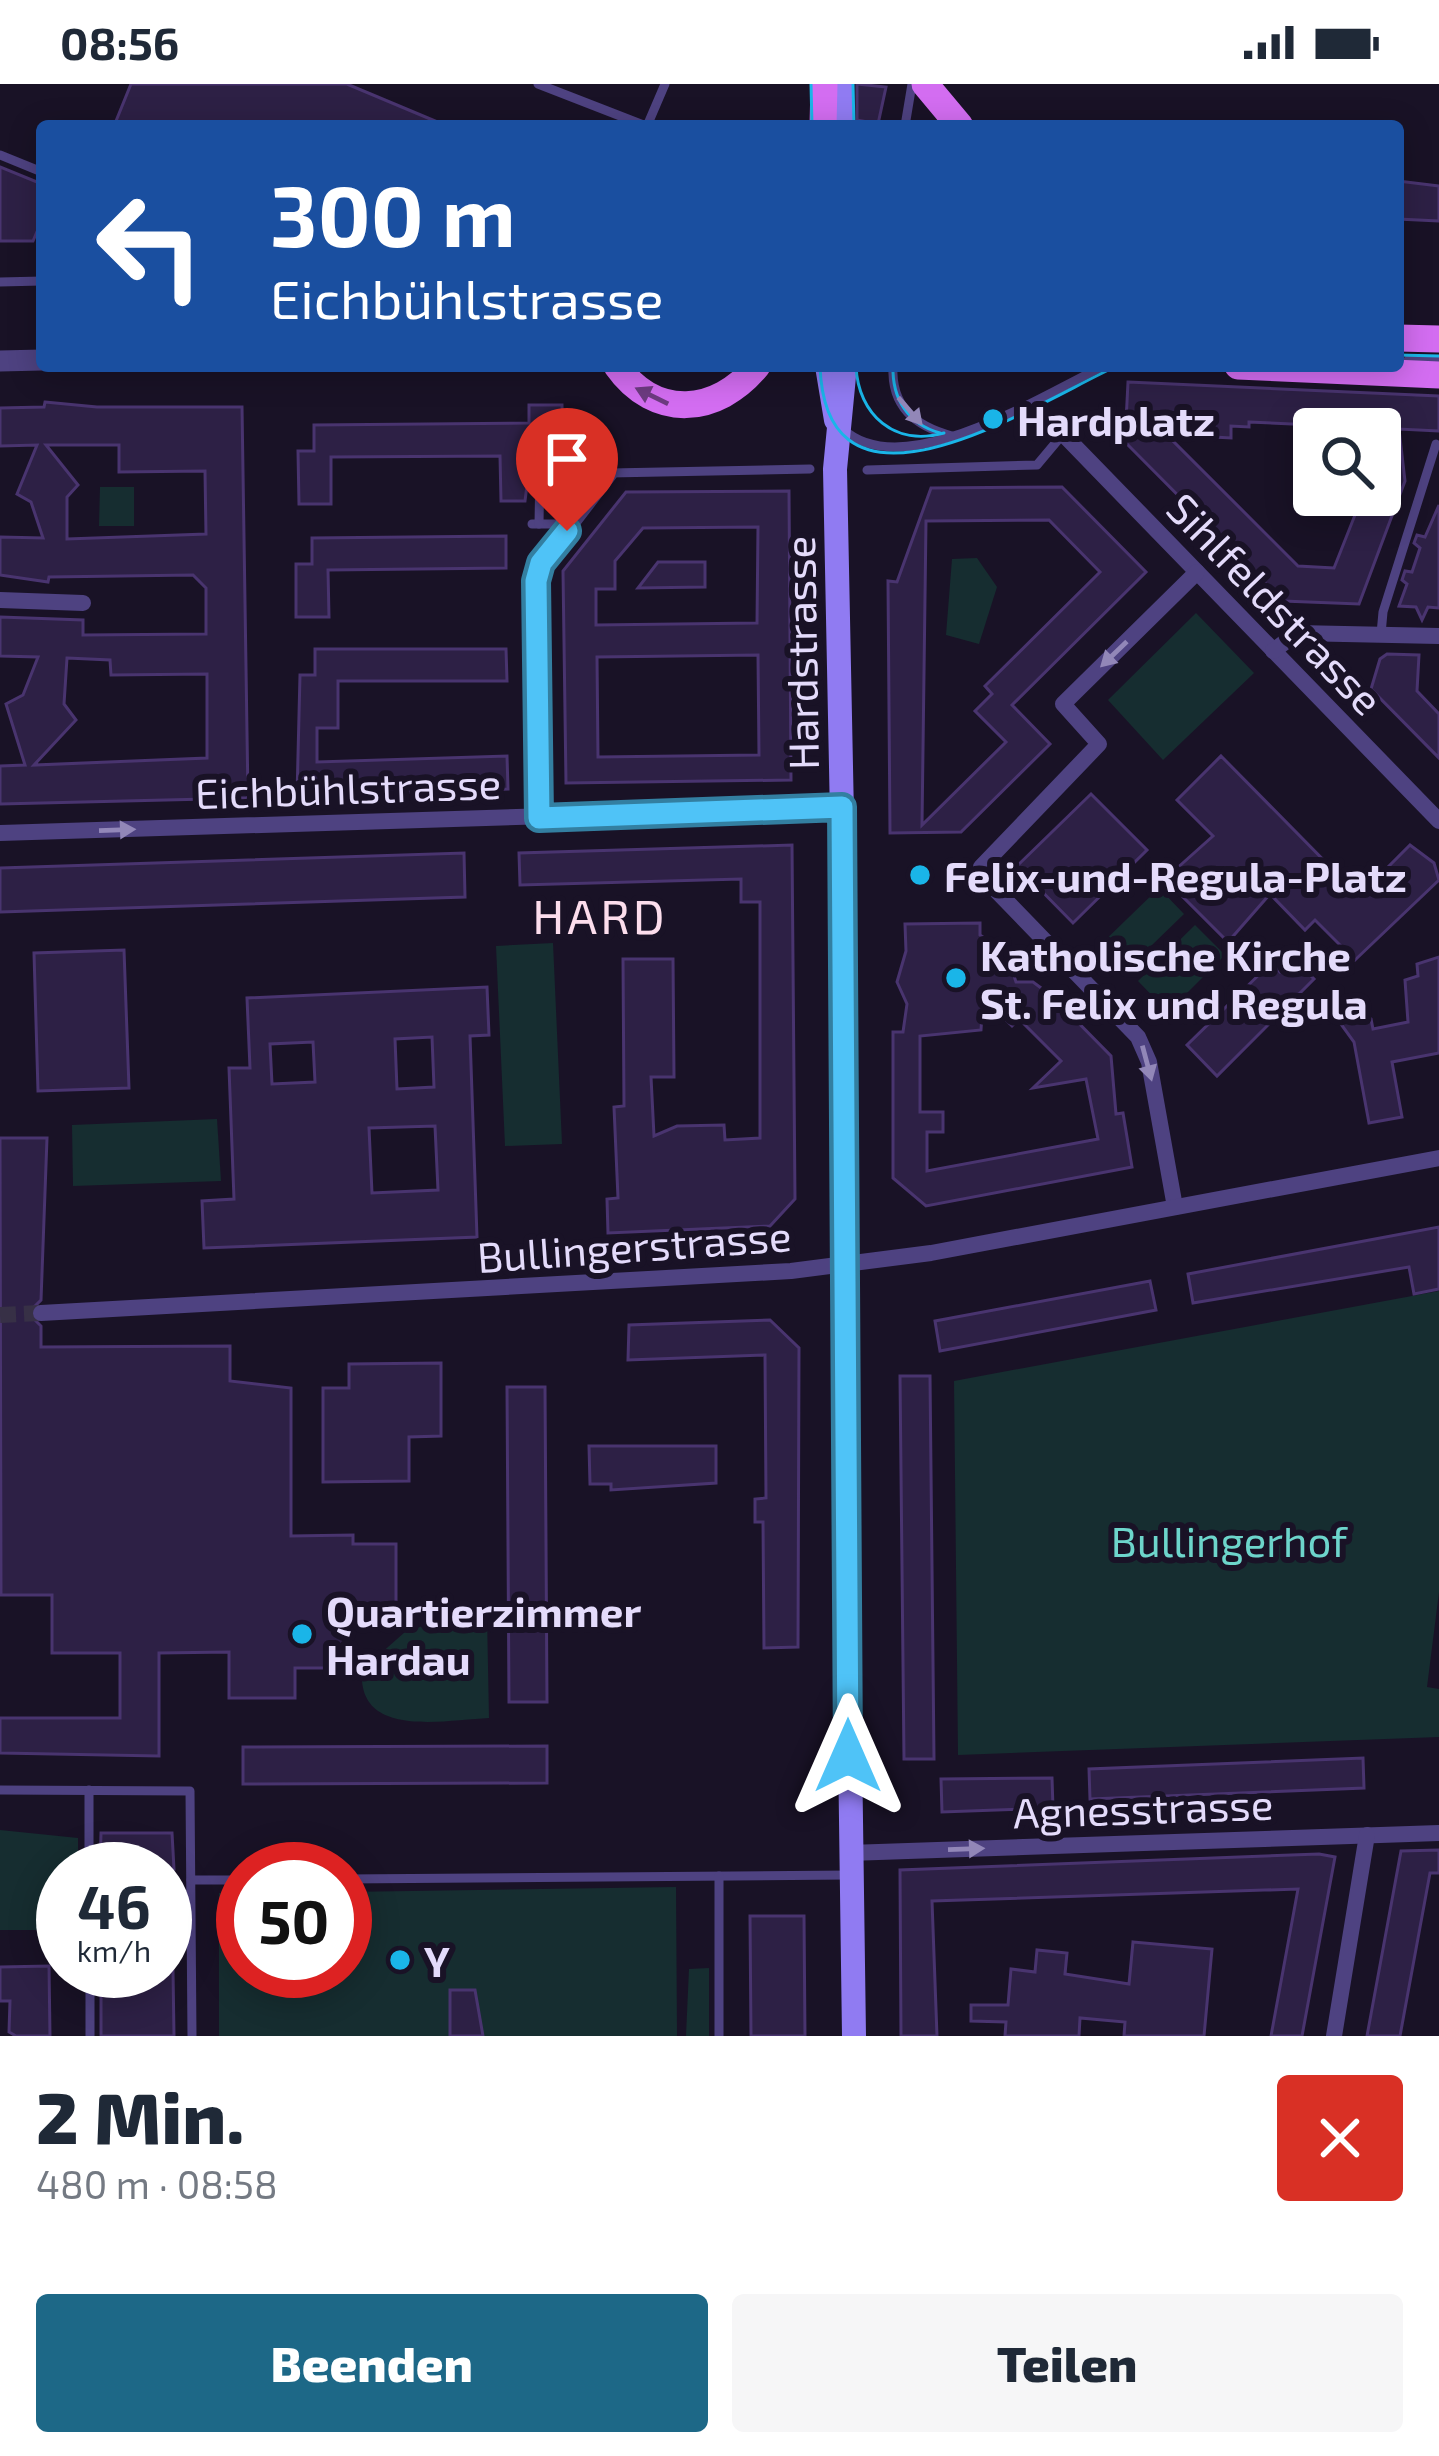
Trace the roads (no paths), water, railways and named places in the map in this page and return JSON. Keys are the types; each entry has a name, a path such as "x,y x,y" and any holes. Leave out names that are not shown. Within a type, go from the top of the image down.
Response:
{"main road":[{"path":"823,120 824,84"},
{"path":"841,84 841,120"},
{"path":"925,84 955,120"},
{"path":"1404,354 1439,339"},
{"path":"1404,355 1439,375"},
{"path":"623,372 651,399 696,405 728,393 751,372"},
{"path":"828,372 836,404"},
{"path":"836,404 844,372"},
{"name":"Hardstrasse","path":"836,404 854,2036"}],"street":[{"path":"0,361 36,360"},
{"name":"Sihlfeldstrasse","path":"1063,434 1439,821"},
{"path":"539,818 536,581 541,563 610,473"},
{"path":"1175,1208 1149,1062 1138,1037 984,878 981,867 1100,744 1063,704 1197,572"},
{"path":"0,600 83,603"},
{"path":"1273,651 1297,633 1439,636"},
{"name":"Eichbühlstrasse","path":"0,833 842,807"},
{"name":"Bullingerstrasse","path":"41,1313 601,1284 846,1264 1439,1157"},
{"name":"Agnesstrasse","path":"849,1864 1439,1833"},
{"path":"1334,2036 1367,1835"}],"lane":[{"path":"538,84 631,120"},
{"path":"649,120 665,84"},
{"path":"906,120 912,84"},
{"path":"0,154 36,169"},
{"path":"0,282 36,281"},
{"path":"1404,354 1439,361"},
{"path":"894,372 896,396 908,415 925,428 952,436"},
{"path":"836,404 859,442 880,448 922,446 1091,372"},
{"path":"867,470 1037,465 1063,434"},
{"path":"1381,634 1436,444"},
{"path":"540,467 536,524 558,524 567,531"},
{"path":"610,473 810,470"},
{"path":"0,1790 190,1791 190,1842"},
{"path":"89,1790 89,1842"},
{"path":"372,1879 719,1876 849,1864"},
{"path":"719,1876 719,2036"},
{"path":"192,1984 193,2036"},
{"path":"90,1998 90,2036"}],"tunnel":[{"path":"0,1315 41,1313"}],"tram line":[{"path":"811,84 812,120"},
{"path":"853,84 854,120"},
{"path":"1404,355 1439,356"},
{"path":"821,372 831,418 858,446 896,453 942,446 990,428 1105,372"},
{"path":"857,372 864,399 882,423 910,435 944,433"},
{"path":"894,372 904,408 919,423 940,433"}],"place":[{"name":"Hardplatz","path":"993,419"},
{"name":"Felix-und-Regula-Platz","path":"920,875"},
{"name":"Katholische Kirche St. Felix und Regula","path":"956,978"},
{"name":"Quartierzimmer Hardau","path":"302,1634"},
{"name":"Y","path":"400,1960"}],"district":[{"name":"HARD","path":"600,915"}],"park label":[{"name":"Bullingerhof","path":"1229,1540"}]}
